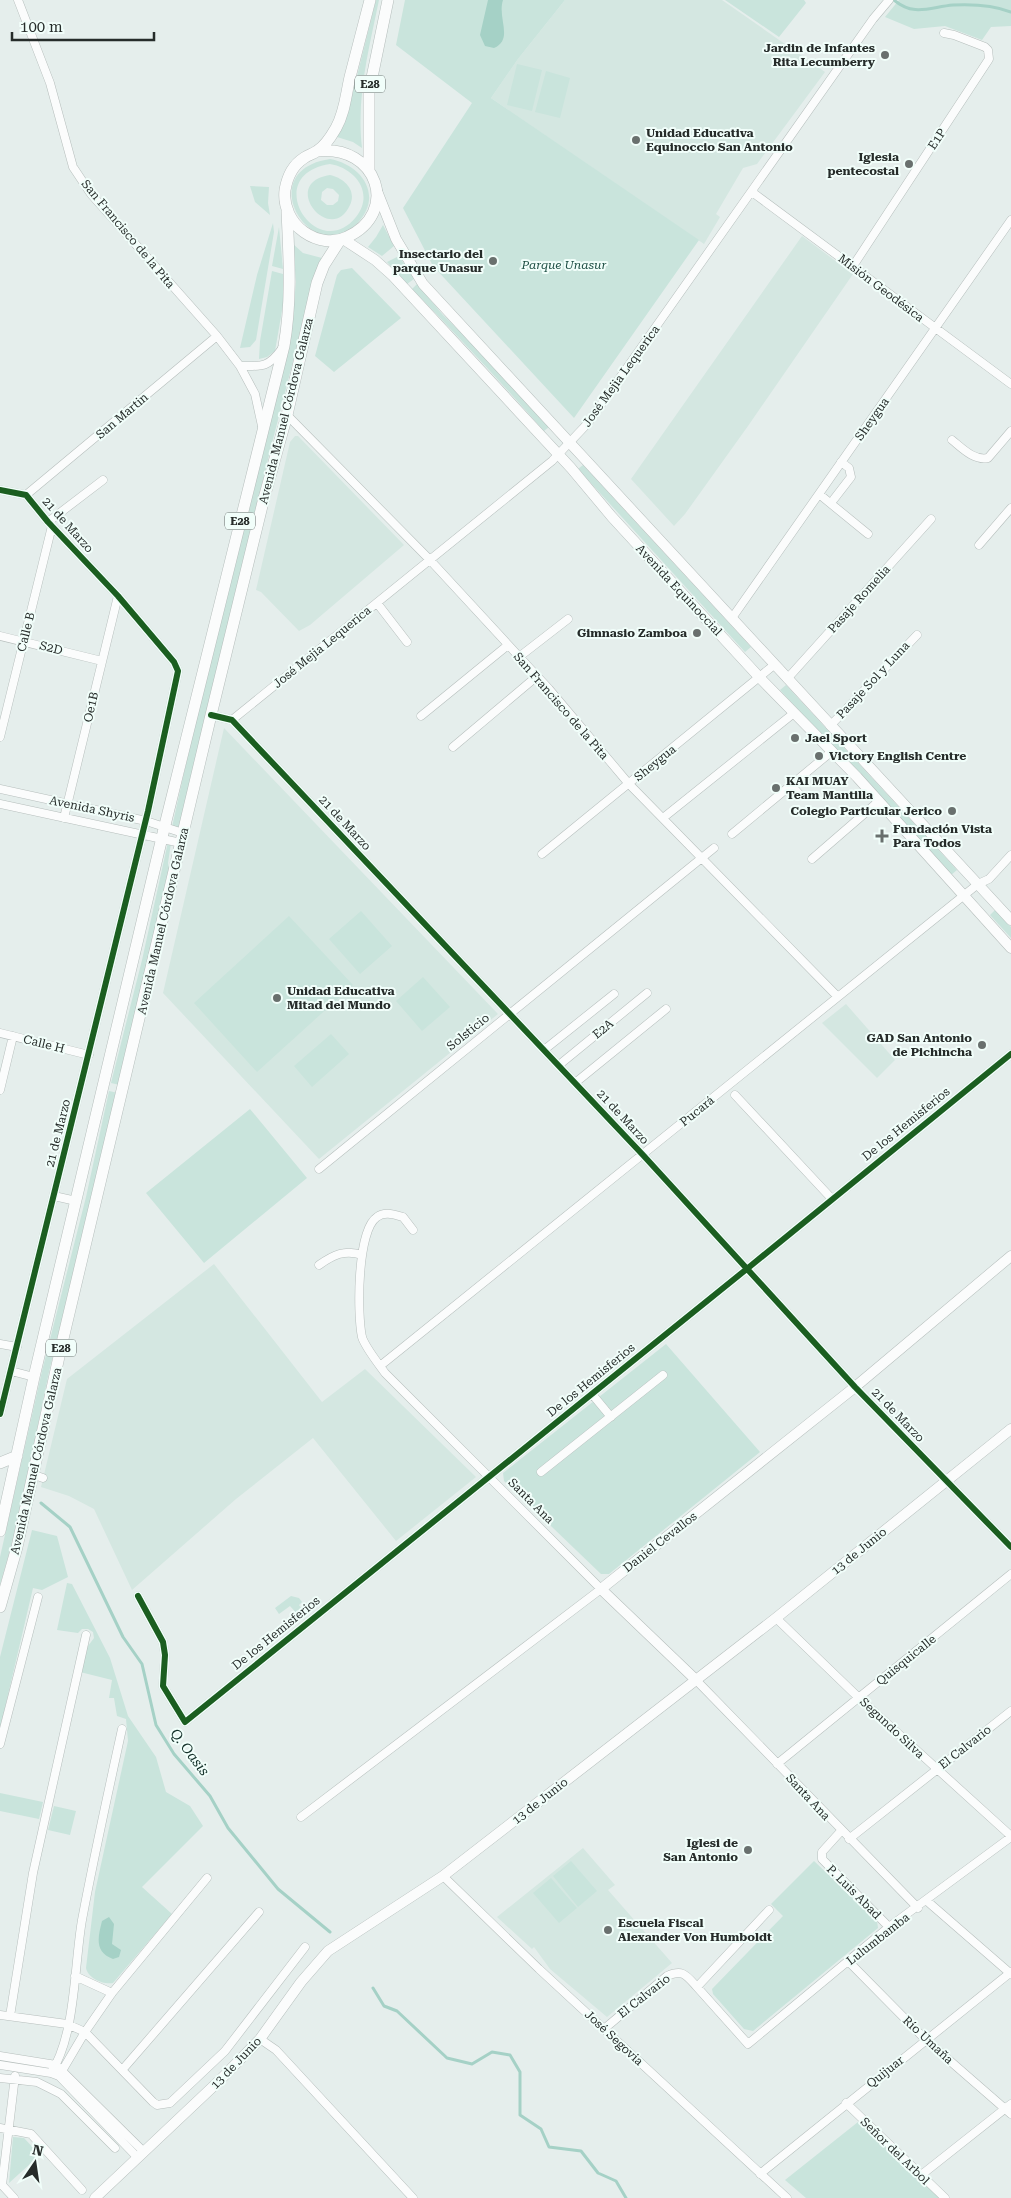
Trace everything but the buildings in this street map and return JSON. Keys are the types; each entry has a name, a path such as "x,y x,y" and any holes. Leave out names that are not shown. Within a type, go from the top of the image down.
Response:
{"main road":[{"name":"E28","path":"287,211 284,194 292,171 303,159 318,151 333,132 342,115 370,0"},
{"name":"E28","path":"341,240 359,232 370,220 376,206 376,190 369,170 369,92 388,0"},
{"path":"318,151 346,152 359,159 369,170"},
{"name":"Avenida Equinoccial","path":"376,190 396,239 423,284 1011,920"},
{"path":"287,211 300,229 309,236 330,241 341,240"},
{"name":"Avenida Manuel Córdova Galarza","path":"0,1530 34,1377 163,834 284,346 290,291 287,211"},
{"name":"Avenida Manuel Córdova Galarza","path":"0,1607 38,1476 56,1367 124,1089 211,715 287,415 317,283 324,265 341,240"},
{"name":"Avenida Equinoccial","path":"341,240 375,260 393,276 558,455 612,518 760,678 879,801 1011,948"},
{"path":"104,1085 124,1089"},
{"name":"Daniel Cevallos","path":"601,1588 855,1387 1011,1256"},
{"name":"13 de Junio","path":"95,2198 220,2080 260,2039 301,1982 328,1951 443,1876 776,1618 1011,1429"},
{"path":"0,1463 17,1456"},
{"name":"Santa Ana","path":"601,1588 696,1680"}],"street":[{"name":"San Francisco de la Pita","path":"18,0 50,83 73,167 91,194 217,336 240,366 255,394 263,428"},
{"name":"José Mejia Lequerica","path":"232,720 558,455 588,423 887,2"},
{"name":"E1P","path":"853,266 989,59 988,50 984,47 944,33"},
{"name":"Misión Geodésica","path":"752,192 853,266 934,329 1011,384"},
{"name":"Sheygua","path":"732,618 1011,220"},
{"name":"San Martin","path":"26,495 217,336"},
{"path":"240,366 263,366 273,360 284,346"},
{"name":"San Francisco de la Pita","path":"287,415 430,560 519,657 629,784 837,996"},
{"path":"952,440 982,459 988,458 1011,431"},
{"path":"834,499 851,477 849,468 842,462"},
{"path":"50,524 103,480"},
{"name":"21 de Marzo","path":"0,490 26,495 50,524 118,596 174,662 178,671 146,821 0,1414"},
{"path":"819,494 868,534"},
{"path":"979,545 1011,508"},
{"name":"Pasaje Romelia","path":"787,679 931,519"},
{"name":"Calle B","path":"0,737 24,642 50,524"},
{"name":"Oe1B","path":"64,818 118,596"},
{"path":"377,603 408,642"},
{"path":"519,657 568,619"},
{"name":"Pasaje Sol y Luna","path":"830,726 917,635"},
{"name":"S2D","path":"0,636 102,661"},
{"path":"421,716 508,646"},
{"name":"Sheygua","path":"542,854 774,665"},
{"path":"453,747 536,677"},
{"path":"662,818 794,713"},
{"path":"211,715 232,720"},
{"name":"21 de Marzo","path":"232,720 576,1083 748,1268 855,1387 1011,1547"},
{"path":"732,834 831,752"},
{"path":"791,785 800,795"},
{"name":"Avenida Shyris","path":"0,789 146,821 163,834"},
{"path":"812,859 879,801"},
{"name":"Avenida Shyris","path":"0,804 142,836 163,834 182,838"},
{"name":"Solsticio","path":"319,1169 714,848"},
{"name":"Pucará","path":"380,1366 643,1155 837,996 978,884 989,879 1011,855"},
{"name":"E2A","path":"559,1066 647,993"},
{"path":"544,1050 614,994"},
{"path":"576,1083 666,1009"},
{"name":"Calle H","path":"0,1033 89,1055"},
{"path":"0,1090 4,1057 13,1036"},
{"name":"De los Hemisferios","path":"138,1596 163,1642 165,1655 163,1686 185,1722 1011,1054"},
{"path":"735,1095 832,1199"},
{"path":"54,1196 76,1201"},
{"name":"Santa Ana","path":"413,1230 403,1217 385,1213 376,1217 369,1228 359,1268 362,1336 366,1346 380,1366 601,1588"},
{"path":"320,1265 334,1256 345,1252 362,1255"},
{"path":"0,1344 17,1347"},
{"path":"11,1371 34,1377"},
{"path":"541,1472 663,1375"},
{"path":"592,1394 611,1417"},
{"name":"Quisquicalle","path":"777,1764 1011,1574"},
{"name":"Daniel Cevallos","path":"301,1817 601,1588"},
{"path":"0,1744 38,1597"},
{"name":"Segundo Silva","path":"776,1618 859,1698 1011,1837"},
{"path":"10,2016 34,1873 86,1635"},
{"name":"Santa Ana","path":"696,1680 918,1908"},
{"name":"El Calvario","path":"849,1839 1011,1711"},
{"path":"59,2070 82,1922 122,1729"},
{"name":"P. Luis Abad","path":"841,1831 821,1856 822,1859 889,1927"},
{"name":"Lulumbamba","path":"748,2044 889,1927 918,1908 1011,1837"},
{"name":"José Segovia","path":"443,1876 539,1969 787,2198"},
{"path":"0,2078 15,2073 51,2073 59,2070 112,1993 207,1878"},
{"path":"927,1901 1011,1973"},
{"path":"697,1987 769,1910"},
{"path":"123,2069 259,1912"},
{"path":"0,2015 67,2024 85,2032 153,2102 157,2104 170,2103 225,2051 305,1947"},
{"name":"Río Umaña","path":"849,1962 926,2040 1009,2109"},
{"name":"El Calvario","path":"604,2028 667,1976 675,1972 684,1973 748,2044"},
{"name":"Quijuar","path":"760,2174 846,2103 1011,1973"},
{"path":"75,1976 112,1993"},
{"path":"260,2039 276,2050 413,2198"},
{"path":"0,2056 59,2070 140,2154"},
{"path":"0,2065 61,2094 115,2148"},
{"path":"14,2198 1,2185 4,2129 15,2073"},
{"name":"Señor del Arbol","path":"846,2103 945,2198"},
{"path":"920,2176 1009,2109"},
{"path":"4,2129 31,2134 82,2190"}],"shaded area":[{"path":"488,0 503,0 504,34 500,44 494,48 485,46 480,35"},
{"path":"565,0 722,0 825,72 757,164 743,168 716,214 720,217 704,244 491,98 518,59"},
{"path":"802,236 853,274 748,426 685,514 674,526 631,479"},
{"path":"295,436 298,436 404,545 310,625 299,631 261,592 256,590 290,442"},
{"path":"224,728 498,1014 319,1159 163,993"},
{"path":"846,1004 895,1060 877,1078 822,1023"},
{"path":"214,1264 322,1402 365,1369 476,1477 396,1541 313,1438 236,1499 132,1590 94,1509 69,1496 41,1487 67,1379"},
{"path":"583,1848 615,1885 608,1890 672,1963 607,2017 550,1969 534,1947 532,1949 497,1917"},
{"path":"109,1917 114,1924 112,1944 121,1950 119,1957 113,1959 103,1952 99,1943 102,1921"}],"green space":[{"path":"376,0 379,0 362,92 362,148 353,142 337,137 354,88"},
{"name":"Parque Unasur","path":"405,0 565,0 518,59 491,98 699,240 574,418 433,266 403,208 472,103 396,45"},
{"path":"725,0 804,0 806,3 779,37"},
{"path":"899,0 1011,0 1011,26 991,27 982,40 945,26 914,29 885,17"},
{"path":"517,64 542,70 532,111 507,105"},
{"path":"546,71 570,78 560,118 535,112"},
{"path":"330,159 341,162 358,173 368,189 369,199 367,209 361,219 343,233 326,235 310,228 298,215 292,198 294,181 306,167","holes":["330,164 339,166 354,176 360,183 363,199 356,217 341,229 326,231 312,224 302,213 297,198 299,184 309,171"]},
{"path":"330,175 340,179 348,186 352,194 352,200 342,216 332,219 322,216 313,209 308,199 309,189 315,180","holes":["327,188 333,189 339,195 338,201 333,205 327,205 321,200 322,192"]},
{"path":"250,186 269,187 268,203 270,215 255,202"},
{"path":"273,223 274,232 256,340 250,347 240,348 257,275"},
{"path":"383,225 394,246 382,256 368,247"},
{"path":"279,227 283,269 272,266"},
{"path":"293,244 303,253 322,258 302,326 270,451 179,828 172,827 194,728 291,334 296,282"},
{"path":"399,256 414,279 407,284 387,262"},
{"path":"352,268 401,318 334,372 315,356 337,275 341,270"},
{"path":"272,271 283,274 283,305 275,351 267,357 259,359 260,341"},
{"path":"417,284 443,315 480,351 549,427 544,431 412,289"},
{"path":"583,465 751,647 745,652 578,469"},
{"path":"786,685 957,870 951,875 780,690"},
{"path":"168,842 171,843 169,868 120,1085 111,1083 142,960"},
{"path":"995,910 1011,927 1011,938 990,915"},
{"path":"361,911 392,946 360,974 329,939"},
{"path":"289,916 353,985 257,1072 194,1003"},
{"path":"423,977 450,1007 422,1031 396,1001"},
{"path":"331,1034 349,1054 312,1087 294,1066"},
{"path":"109,1091 118,1093 49,1372 17,1525 0,1585 0,1557 42,1371 86,1197"},
{"path":"250,1109 307,1178 204,1263 146,1193"},
{"path":"666,1344 760,1452 609,1574 601,1574 504,1481 503,1473"},
{"path":"32,1530 57,1536 68,1577 42,1590 33,1588 0,1729 0,1657"},
{"path":"67,1583 72,1584 110,1658 128,1716 156,1757 166,1792 190,1806 203,1826 142,1887 172,1914 113,1983 96,1980 87,1972 86,1968 95,1892 128,1741 126,1719 117,1716 114,1698 109,1698 112,1680 80,1672 85,1650 94,1638 93,1632 88,1629 82,1629 78,1633 57,1630"},
{"path":"291,1596 299,1598 302,1602 299,1605 304,1612 299,1616 290,1606 279,1614 275,1608"},
{"path":"0,1793 43,1802 39,1819 0,1811"},
{"path":"54,1806 76,1811 70,1835 48,1830"},
{"path":"571,1861 597,1891 578,1907 553,1876"},
{"path":"814,1861 877,1921 878,1928 753,2031 744,2029 713,1994 712,1989 783,1916 771,1904"},
{"path":"551,1878 577,1908 559,1923 533,1893"},
{"path":"858,2122 940,2198 806,2198 785,2180"},
{"path":"13,2137 24,2138 40,2155 9,2183"}],"waterway":[{"path":"894,0 901,5 915,10 968,5 990,6 1011,12"},
{"name":"Q. Oasis","path":"41,1503 70,1527 123,1637 142,1664 156,1725 174,1754 210,1796 228,1828 278,1889 330,1932"},
{"name":"Q. Oasis","path":"373,1988 384,2006 397,2011 447,2058 472,2064 492,2052 510,2055 520,2072 520,2115 541,2129 549,2147 581,2151 598,2173 616,2181 626,2198"}],"cycle path":[{"path":"0,490 26,495 48,522 118,596 174,662 178,671 148,811 0,1414"},
{"path":"211,715 232,720 643,1155 855,1387 1011,1547"},
{"path":"138,1596 163,1642 165,1655 163,1686 185,1722 1011,1054"}],"place":[{"name":"Jardin de Infantes Rita Lecumberry","path":"885,55"},
{"name":"Unidad Educativa Equinoccio San Antonio","path":"636,140"},
{"name":"Iglesia pentecostal","path":"909,164"},
{"name":"Insectario del parque Unasur","path":"493,261"},
{"name":"Gimnasio Zamboa","path":"697,633"},
{"name":"Jael Sport","path":"795,738"},
{"name":"Victory English Centre","path":"819,756"},
{"name":"KAI MUAY Team Mantilla","path":"776,788"},
{"name":"Colegio Particular Jerico","path":"952,811"},
{"name":"Fundación Vista Para Todos","path":"882,836"},
{"name":"Unidad Educativa Mitad del Mundo","path":"277,998"},
{"name":"GAD San Antonio de Pichincha","path":"982,1045"},
{"name":"Iglesi de San Antonio","path":"748,1850"},
{"name":"Escuela Fiscal Alexander Von Humboldt","path":"608,1930"}]}
